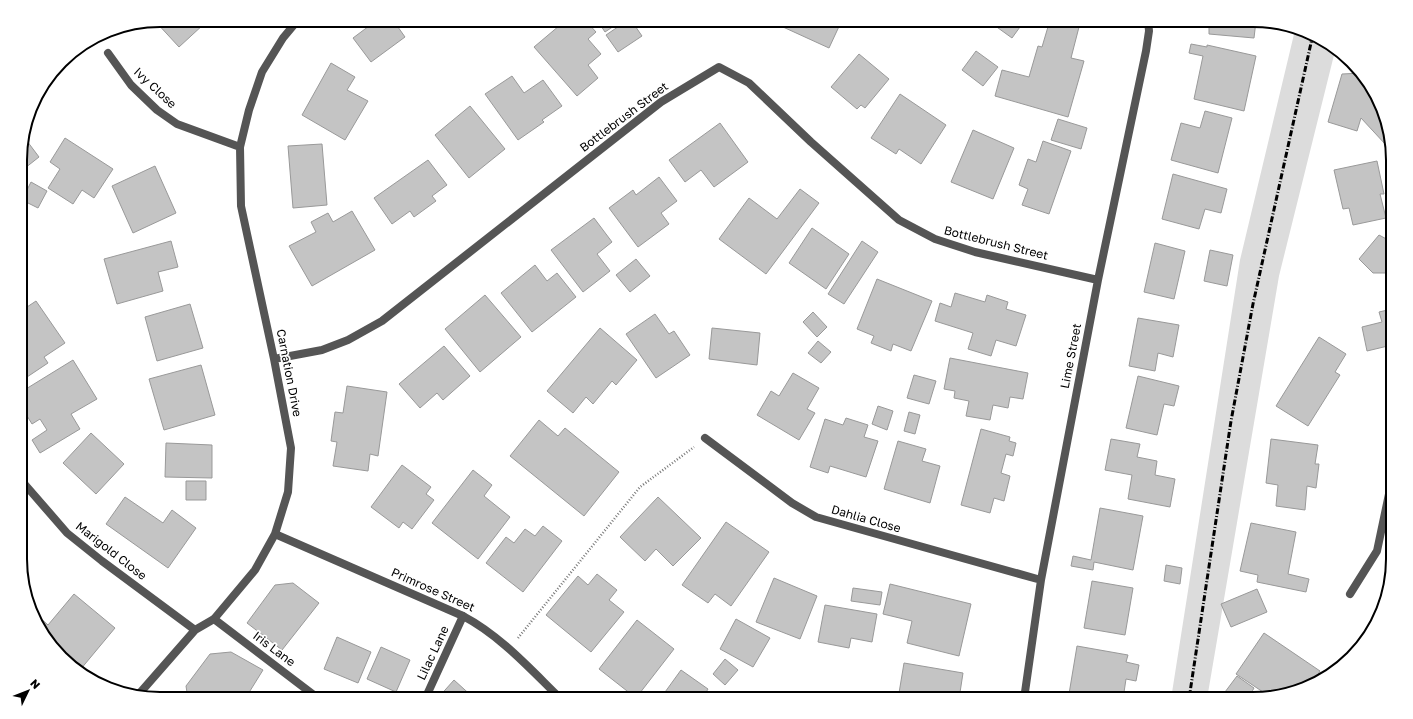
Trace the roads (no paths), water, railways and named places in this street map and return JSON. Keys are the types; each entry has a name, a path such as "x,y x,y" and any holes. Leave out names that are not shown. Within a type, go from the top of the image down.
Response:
{"street":[{"name":"Carnation Drive","path":"142,691 196,630 214,619 255,570 275,534 288,492 291,448 274,359 241,206 240,147 249,110 262,72 293,27"},
{"name":"Lime Street","path":"1025,692 1041,580 1098,280 1146,51 1149,27"},
{"name":"Ivy Close","path":"108,53 131,86 157,110 177,124 240,147"},
{"name":"Bottlebrush Street","path":"274,359 322,350 348,340 382,321 661,102 718,68 749,83 811,142 899,220 935,240 975,252 1098,280"},
{"name":"Dahlia Close","path":"706,438 792,504 816,517 1041,580"},
{"name":"Marigold Close","path":"27,487 67,533 102,561 196,630"},
{"path":"1350,594 1377,551 1386,508"},
{"name":"Primrose Street","path":"275,534 463,616 481,626 509,649 554,692"},
{"name":"Lilac Lane","path":"428,692 463,616"},
{"name":"Iris Lane","path":"214,619 310,692"}],"railway":[{"path":"1190,692 1231,421 1253,304 1311,41"}]}
